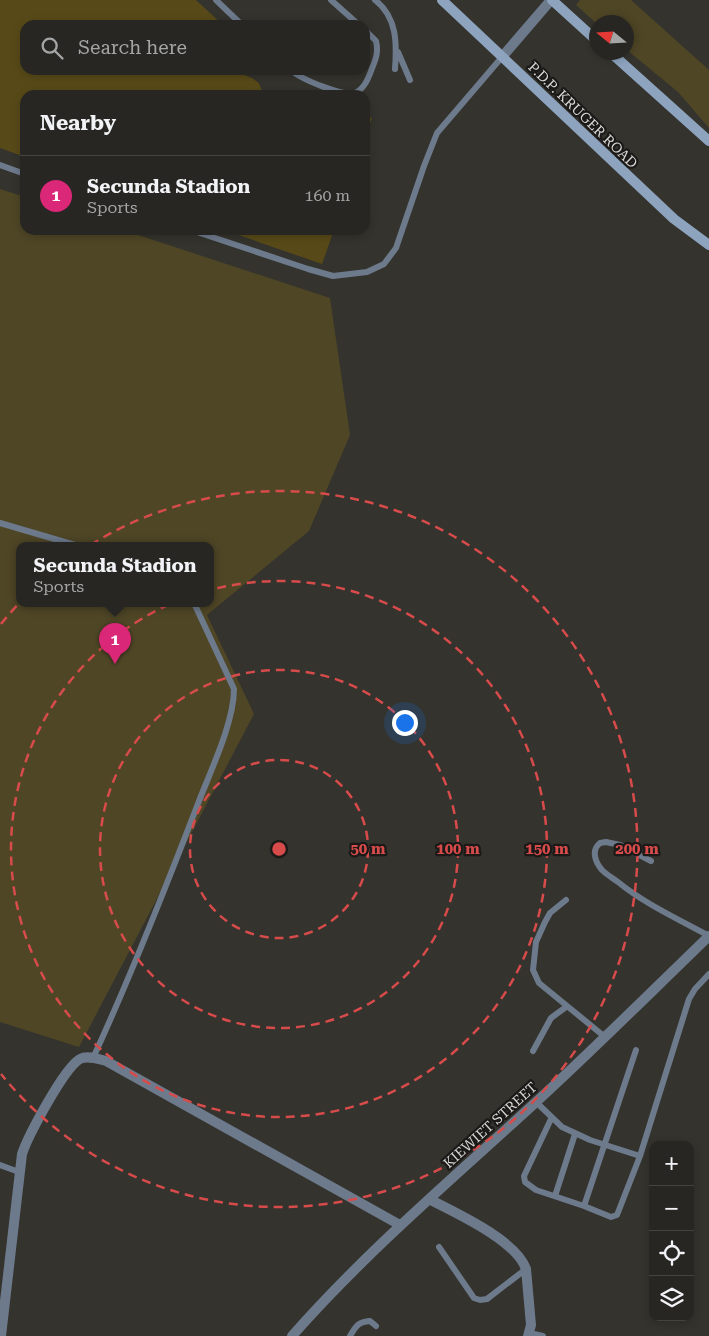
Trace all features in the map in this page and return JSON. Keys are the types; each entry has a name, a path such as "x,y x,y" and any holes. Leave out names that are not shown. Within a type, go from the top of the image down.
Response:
{"street":[{"name":"P.D.P. KRUGER ROAD","path":"442,0 674,219 709,245"},
{"path":"502,56 552,0 589,34"},
{"path":"619,60 709,141"},
{"name":"KIEWIET STREET","path":"295,1335 307,1318 400,1225 536,1102 709,936"},
{"path":"1,1336 22,1154 27,1139 69,1068 81,1058 106,1061 400,1225"},
{"path":"429,1199 501,1240 520,1258 526,1269 531,1325 528,1334"}],"lane":[{"path":"216,0 237,20"},
{"path":"331,0 353,20"},
{"path":"375,0 391,19 397,48 410,80"},
{"path":"370,35 376,42 378,55 370,73"},
{"path":"396,69 397,48"},
{"path":"206,235 333,276 367,272 384,264 396,248 437,133 502,56"},
{"path":"298,75 306,81 335,90"},
{"path":"359,90 364,86 369,75"},
{"path":"0,165 20,172"},
{"path":"0,523 65,542"},
{"path":"93,1058 119,1002 130,970 161,899 217,754 234,701 234,689 196,607"},
{"path":"651,860 614,843 600,843 596,846 595,850 596,861 603,871 632,893 709,936"},
{"path":"566,900 550,913 545,922 536,942 533,970 539,983 605,1037"},
{"path":"552,1119 524,1179 527,1185 610,1217 617,1215 640,1156 689,999 695,989 709,974"},
{"path":"533,1051 551,1018 566,1007"},
{"path":"584,1206 636,1050"},
{"path":"536,1102 552,1119 575,1134 640,1156"},
{"path":"555,1196 575,1134"},
{"path":"0,1165 19,1172"},
{"path":"439,1247 474,1298 480,1300 487,1299 526,1269"},
{"path":"350,1336 357,1324 361,1322 370,1321 376,1326"},
{"path":"528,1334 543,1336"}],"shaded area":[{"path":"580,0 631,0 709,70 709,128 678,92 634,56 634,15 589,15 589,17 576,5"},
{"path":"0,189 20,195 20,235 138,235 330,298 350,435 309,531 207,615 254,714 79,1047 0,1022"}],"building":[{"path":"0,0 196,0 218,20 20,20 20,75 244,75 259,83 261,90 20,90 20,155 0,148"},
{"path":"238,235 332,235 322,264"}],"place":[{"name":"Secunda Stadion","path":"115,664"}]}
